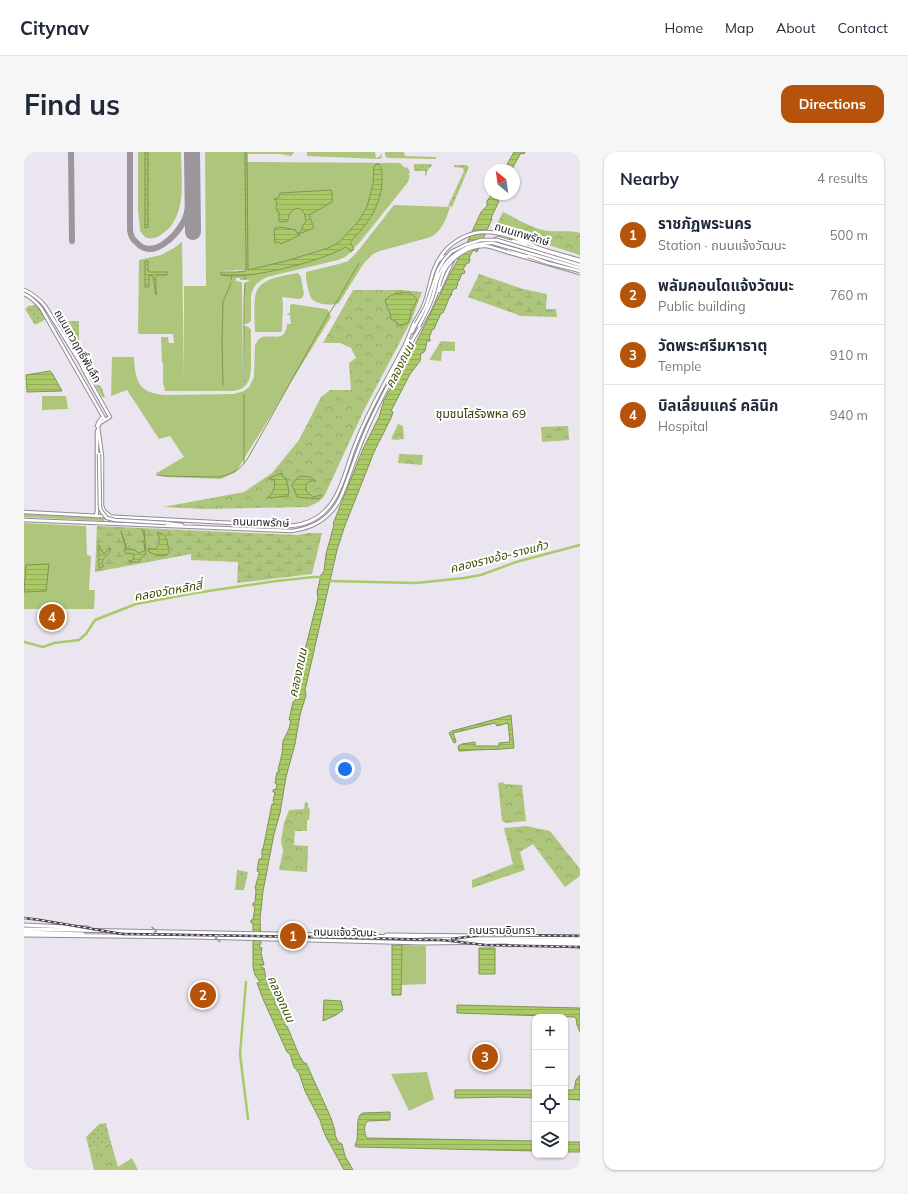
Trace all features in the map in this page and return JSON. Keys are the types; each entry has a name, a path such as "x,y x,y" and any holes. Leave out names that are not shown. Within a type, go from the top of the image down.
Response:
{"main road":[{"name":"ถนนเทพรักษ์","path":"24,512 290,526 302,525 325,512 333,502 364,423 406,343 426,300 436,263 441,255 452,245 467,236 484,232 503,234 580,262"},
{"path":"496,246 494,242 496,238 543,249"},
{"name":"ถนนเทพรักษ์","path":"410,345 428,302 438,270 451,252 469,243 481,240 497,240 580,262"},
{"path":"507,240 580,262"},
{"name":"ถนนเทพรักษ์","path":"406,343 428,307 444,266 459,251 472,245 485,242 493,243 580,271"},
{"name":"ถนนเทพรักษ์","path":"24,520 292,531 304,529 318,523 329,514 339,500 368,426 410,345 429,313 444,271 448,265 466,251 475,247 485,246 580,271"},
{"path":"496,246 548,263 580,271"},
{"path":"496,246 580,271"},
{"path":"435,299 453,260 451,257 446,256 436,263"},
{"name":"ถนนเทวฤทธิ์พันลึก","path":"24,290 31,293 41,301 78,358 110,417 104,418 38,304 29,296 24,294"},
{"path":"38,304 41,301"},
{"path":"73,363 78,358"},
{"path":"104,418 98,427 102,456 102,506 110,517"},
{"path":"96,516 97,433 98,423 104,418"},
{"path":"97,433 100,454 100,505 104,515 115,520 188,526"},
{"path":"97,508 100,509 102,506"},
{"name":"ถนนแจ้งวัฒนะ","path":"24,925 74,927 94,930"},
{"name":"ถนนแจ้งวัฒนะ","path":"24,932 94,930 380,936 424,939"},
{"name":"ถนนแจ้งวัฒนะ","path":"62,931 91,935"},
{"name":"ถนนแจ้งวัฒนะ","path":"24,932 423,943 537,942"},
{"name":"ถนนแจ้งวัฒนะ","path":"380,936 580,937"},
{"name":"ถนนรามอินทรา","path":"424,939 580,943"},
{"name":"ถนนรามอินทรา","path":"537,942 580,943"},
{"name":"ถนนแจ้งวัฒนะ","path":"503,943 580,943"}],"green space":[{"path":"138,152 181,152 182,185 176,218 170,227 154,238 145,237 140,231 138,210"},
{"path":"205,152 245,152 246,269 222,271 220,274 222,275 247,276 247,162 400,163 405,168 408,168 410,173 407,175 410,175 408,182 360,242 354,248 353,247 350,251 351,252 345,257 267,277 261,280 252,292 251,321 247,324 245,324 244,321 245,283 250,280 240,280 240,278 236,278 236,281 242,283 243,380 245,379 244,327 249,327 251,330 251,373 244,387 239,390 232,391 165,391 163,382 161,337 168,337 169,343 174,343 173,334 138,333 139,260 161,255 182,242 184,382 184,286 206,286"},
{"path":"248,152 294,152 291,156 280,154 248,154"},
{"path":"307,152 375,152 376,158 381,156 381,154 382,157 380,159 307,156"},
{"path":"385,152 404,152 405,156 437,158 387,158"},
{"path":"414,164 432,164 425,176 425,171 414,171"},
{"path":"454,165 466,165 469,167 452,207 448,206 464,171 463,168 454,167"},
{"path":"394,205 450,207 441,228 431,237 373,254 364,263 339,303 326,304 313,300 308,287 306,272 348,261 357,252"},
{"path":"503,212 531,226 543,230 580,233 580,255 507,232 493,230"},
{"path":"298,273 301,277 304,294 302,298 299,299 282,297 282,331 255,332 254,305 255,296 258,289 270,279"},
{"path":"479,274 523,289 547,294 546,309 556,309 557,317 521,316 468,297"},
{"path":"353,290 402,290 422,292 411,321 364,410 324,497 308,507 205,509 163,507 244,492 272,473 299,440 321,397 330,390 351,390 349,363 356,358 351,348 340,343 323,343"},
{"path":"292,304 326,309 331,317 236,472 221,479 167,477 155,474 184,457 170,436 159,439 127,390 111,396 112,357 134,357 138,380 145,389 151,392 167,395 234,394 244,391 249,387 254,377 255,345 258,340 262,337 282,335 286,330 287,324 291,324 290,315 287,314 290,313 290,305"},
{"path":"38,305 46,319 35,325 25,309 28,306"},
{"path":"57,321 79,321 79,355 68,340"},
{"path":"441,341 455,342 455,351 442,351 441,361 429,360"},
{"path":"80,358 87,359 88,371 93,371 93,378 96,378 96,385 101,386 105,397 102,397"},
{"path":"42,396 66,396 68,409 42,410"},
{"path":"398,424 403,426 404,439 391,439"},
{"path":"568,426 569,440 542,442 541,427"},
{"path":"399,454 423,455 422,465 398,463"},
{"path":"24,514 105,518 104,521 24,517"},
{"path":"24,523 86,526 87,555 91,556 89,590 95,590 94,609 24,609"},
{"path":"97,526 297,535 322,533 312,574 237,583 238,562 191,560 191,554 95,572","holes":["158,532 167,541 169,552 162,556 151,553 152,550 156,549 158,545","123,540 127,549 137,552 145,551 145,540 146,553 145,555 131,562 134,558 132,553 128,553","99,545 102,553 110,549 109,554 105,557 102,563 104,566 100,568 98,564"]},
{"path":"503,782 504,784 522,785 526,821 506,823 502,821 498,783"},
{"path":"305,802 308,803 308,808 310,809 309,820 307,820 307,831 295,831 294,845 308,846 307,872 279,870 283,851 281,841 284,823 289,810 304,809"},
{"path":"526,826 550,831 580,869 580,876 565,887 533,844 520,852 525,870 472,888 472,880 513,864 504,828"},
{"path":"237,870 248,872 244,890 235,890"},
{"path":"402,945 426,946 426,984 402,985"},
{"path":"427,1072 434,1099 409,1111 391,1074"},
{"path":"106,1123 111,1143 89,1149 86,1137 99,1124"},
{"path":"111,1143 118,1167 113,1170 94,1170 89,1149"},
{"path":"132,1158 138,1170 113,1170"}],"shaded area":[{"path":"145,152 148,152 148,227 145,228"},
{"path":"245,152 247,152 248,270 286,261 328,248 338,243 357,223 367,207 373,184 374,167 376,164 379,164 382,177 380,197 373,214 350,242 354,249 351,252 346,247 315,260 267,272 229,276 221,275 221,272 237,272 245,271 246,269"},
{"path":"514,152 525,152 524,154 521,153 515,164 507,164"},
{"path":"331,190 332,202 309,215 314,228 301,233 303,228 302,226 306,222 303,211 297,208 291,212 288,221 279,222 279,212 277,211 276,207 277,202 274,199 278,198 280,193"},
{"path":"487,201 499,201 477,252 473,250 469,258 469,263 467,263 463,269 465,271 464,274 462,273 459,281 457,282 456,289 455,288 451,293 452,294 443,313 441,313 434,329 432,330 429,338 430,341 427,341 425,351 421,353 420,361 410,374 391,411 393,412 391,418 374,452 344,528 337,550 305,690 306,695 286,777 280,813 274,834 263,891 260,919 261,943 259,947 262,948 261,953 264,965 261,965 262,968 264,968 267,984 269,984 275,999 275,1004 278,1007 282,1017 281,1018 284,1019 286,1027 287,1026 299,1055 304,1063 306,1063 331,1118 338,1142 342,1144 345,1156 353,1170 344,1170 328,1141 320,1120 305,1091 299,1073 294,1067 290,1054 287,1052 257,983 260,982 255,975 253,967 253,923 251,923 251,920 253,920 255,907 253,906 253,903 255,903 255,888 259,874 257,871 259,859 262,859 262,849 272,804 274,804 273,801 275,792 273,792 273,790 276,789 277,784 275,783 277,772 280,771 278,770 282,754 283,741 289,729 291,720 289,720 293,702 296,699 295,694 297,691 300,665 318,598 317,592 321,575 324,571 326,554 334,525 333,524 363,449 379,417 384,400 413,349 466,245 481,212 487,206"},
{"path":"280,227 296,230 296,232 298,234 299,232 300,235 281,244 279,242 275,243 274,230 275,228"},
{"path":"145,261 148,261 148,271 150,272 167,272 167,275 157,275 156,277 156,295 153,276 149,275 149,287 145,287"},
{"path":"409,292 417,299 417,301 411,311 408,323 397,325 397,322 391,319 385,300 399,293"},
{"path":"50,371 62,391 27,392 26,375"},
{"path":"282,473 283,477 286,478 289,491 288,496 268,498 273,492 275,485 274,480 269,478"},
{"path":"301,476 310,477 316,481 310,481 306,484 306,491 313,497 322,495 319,499 297,497 292,485 297,478"},
{"path":"121,531 127,549 135,550 138,553 145,551 144,543 142,541 145,539 146,553 145,555 139,562 129,561 133,560 134,556 132,553 126,554"},
{"path":"157,532 164,536 167,540 169,552 167,555 157,555 148,551 149,549 156,549 159,543"},
{"path":"99,545 104,553 110,548 110,552 102,564 104,566 100,568 98,564"},
{"path":"49,564 46,591 24,592 26,565"},
{"path":"511,715 514,748 459,751 458,746 462,744 475,742 475,746 499,746 499,743 510,742 508,723 497,726 495,723 453,733 456,741 455,743 449,733 452,731"},
{"path":"392,945 402,945 401,995 392,995"},
{"path":"479,948 495,948 495,974 479,974"},
{"path":"324,1000 341,1001 343,1010 323,1021"},
{"path":"457,1005 580,1008 580,1032 576,1018 568,1017 568,1014 532,1014 532,1016 457,1013"},
{"path":"580,1075 580,1100 568,1099 568,1090 574,1090 576,1080"},
{"path":"455,1090 532,1090 532,1098 455,1098"},
{"path":"390,1112 390,1120 368,1121 366,1123 365,1134 367,1138 532,1141 532,1151 357,1147 355,1146 357,1140 358,1120 360,1115 363,1113"},
{"path":"568,1142 580,1142 580,1152 568,1152"}],"waterway":[{"path":"157,475 219,477 232,473 242,465 248,458 328,315 359,263"},
{"path":"231,280 232,275"},
{"path":"223,385 223,302 231,283"},
{"path":"244,381 245,283"},
{"path":"244,395 244,463"},
{"name":"คลองรางอ้อ-รางแก้ว","path":"328,581 416,583 464,578 481,575 516,562 580,545"},
{"name":"คลองวัดหลักสี่","path":"24,642 43,647 54,643 79,640 86,634 95,620 136,604 195,593 276,581 323,577"},
{"path":"246,982 240,1054 248,1119"}],"taxiway":[{"path":"71,152 72,241"},
{"path":"130,152 130,230 133,239 143,248 150,249 164,244 176,233 184,221 187,212 192,184"}],"runway":[{"path":"192,152 193,232"}],"railway":[{"path":"24,918 122,934 442,940 485,945 580,947"},
{"path":"452,939 481,935 580,936"}],"place":[{"name":"บิลเลี่ยนแคร์ คลินิก","path":"52,617"},
{"name":"ราชภัฏพระนคร","path":"293,936"},
{"name":"พลัมคอนโดแจ้งวัฒนะ","path":"203,995"},
{"name":"วัดพระศรีมหาธาตุ","path":"485,1057"}],"district":[{"name":"ชุมชนโสรัจพหล 69","path":"481,414"}],"water label":[{"name":"คลองถนน","path":"400,365"},
{"name":"คลองถนน","path":"298,673"},
{"name":"คลองถนน","path":"281,999"}]}
